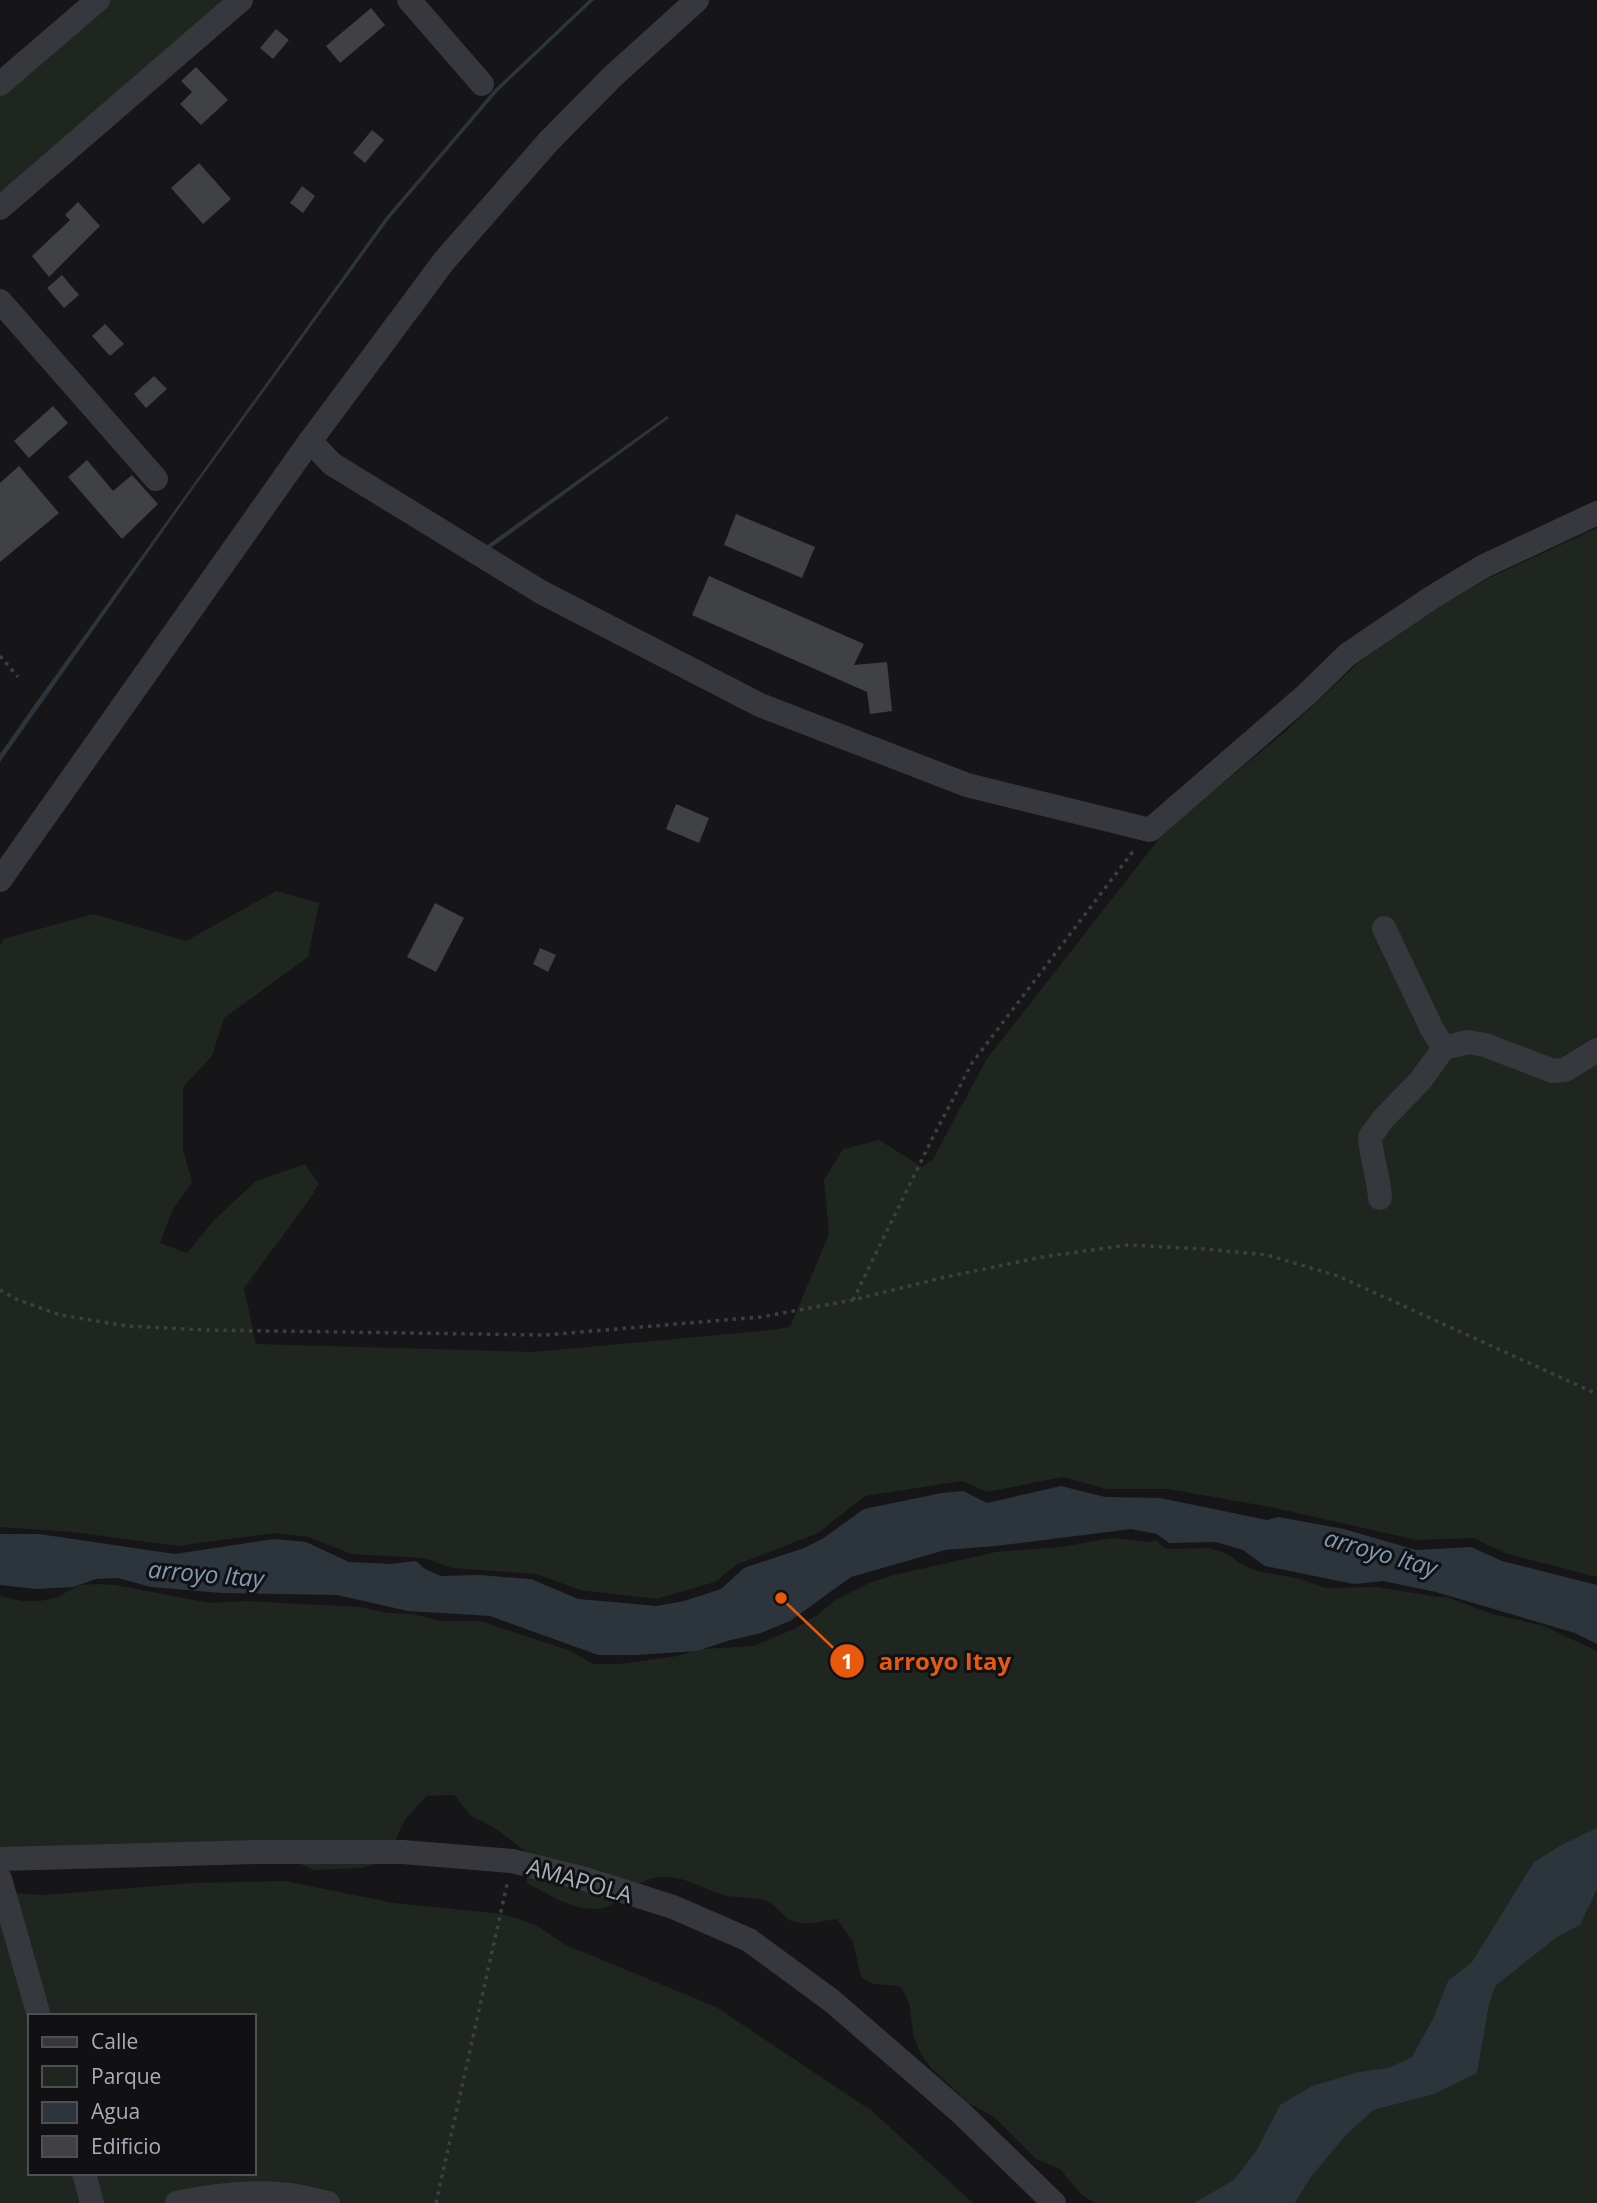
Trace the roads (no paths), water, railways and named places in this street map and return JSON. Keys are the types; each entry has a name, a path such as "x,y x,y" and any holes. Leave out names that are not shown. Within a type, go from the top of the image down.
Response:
{"street":[{"path":"0,84 98,0"},
{"path":"0,208 241,0"},
{"path":"409,0 482,84"},
{"path":"0,880 310,441 444,261 548,142 612,76 697,0"},
{"path":"0,301 156,479"},
{"path":"310,441 332,464 541,592 760,705 967,785 1150,830 1306,695 1347,655 1484,566 1597,513"},
{"path":"1384,928 1432,1029 1444,1048"},
{"path":"1380,1198 1379,1179 1370,1150 1370,1137 1444,1048 1468,1041 1486,1045 1553,1071 1565,1070 1597,1050"},
{"name":"AMAPOLA","path":"0,1859 327,1851 403,1852 512,1861 585,1879 673,1907 749,1940 832,2001 959,2111 1054,2203"},
{"path":"0,1878 38,2014"},
{"path":"84,2175 92,2203"},
{"path":"177,2203 238,2196 291,2195 328,2203"}],"water":[{"path":"589,0 594,0 498,91 389,219 0,762 0,754 35,704 386,217 495,89"},
{"path":"667,416 669,418 488,550 486,546"},
{"path":"1061,1486 1105,1497 1160,1498 1267,1520 1278,1517 1344,1529 1416,1550 1471,1547 1502,1561 1597,1585 1597,1644 1575,1633 1436,1592 1383,1581 1354,1584 1265,1566 1243,1550 1216,1542 1169,1543 1157,1534 1131,1529 945,1550 851,1577 790,1621 761,1633 697,1651 635,1655 598,1655 490,1616 408,1611 337,1595 222,1593 151,1587 118,1578 96,1579 73,1587 36,1589 0,1585 0,1534 39,1534 175,1554 274,1539 306,1542 349,1562 391,1564 416,1561 425,1569 441,1576 479,1575 531,1579 578,1599 657,1606 721,1589 744,1568 804,1548 822,1539 864,1509 963,1491 987,1503"},
{"path":"1597,1828 1597,1889 1580,1925 1557,1937 1495,1986 1489,2004 1477,2073 1434,2094 1373,2110 1345,2136 1310,2178 1295,2203 1194,2203 1234,2180 1257,2150 1280,2105 1312,2086 1359,2072 1388,2068 1412,2057 1433,2019 1448,1981 1472,1962 1534,1862"}],"place":[{"name":"arroyo Itay","path":"781,1598"}]}
